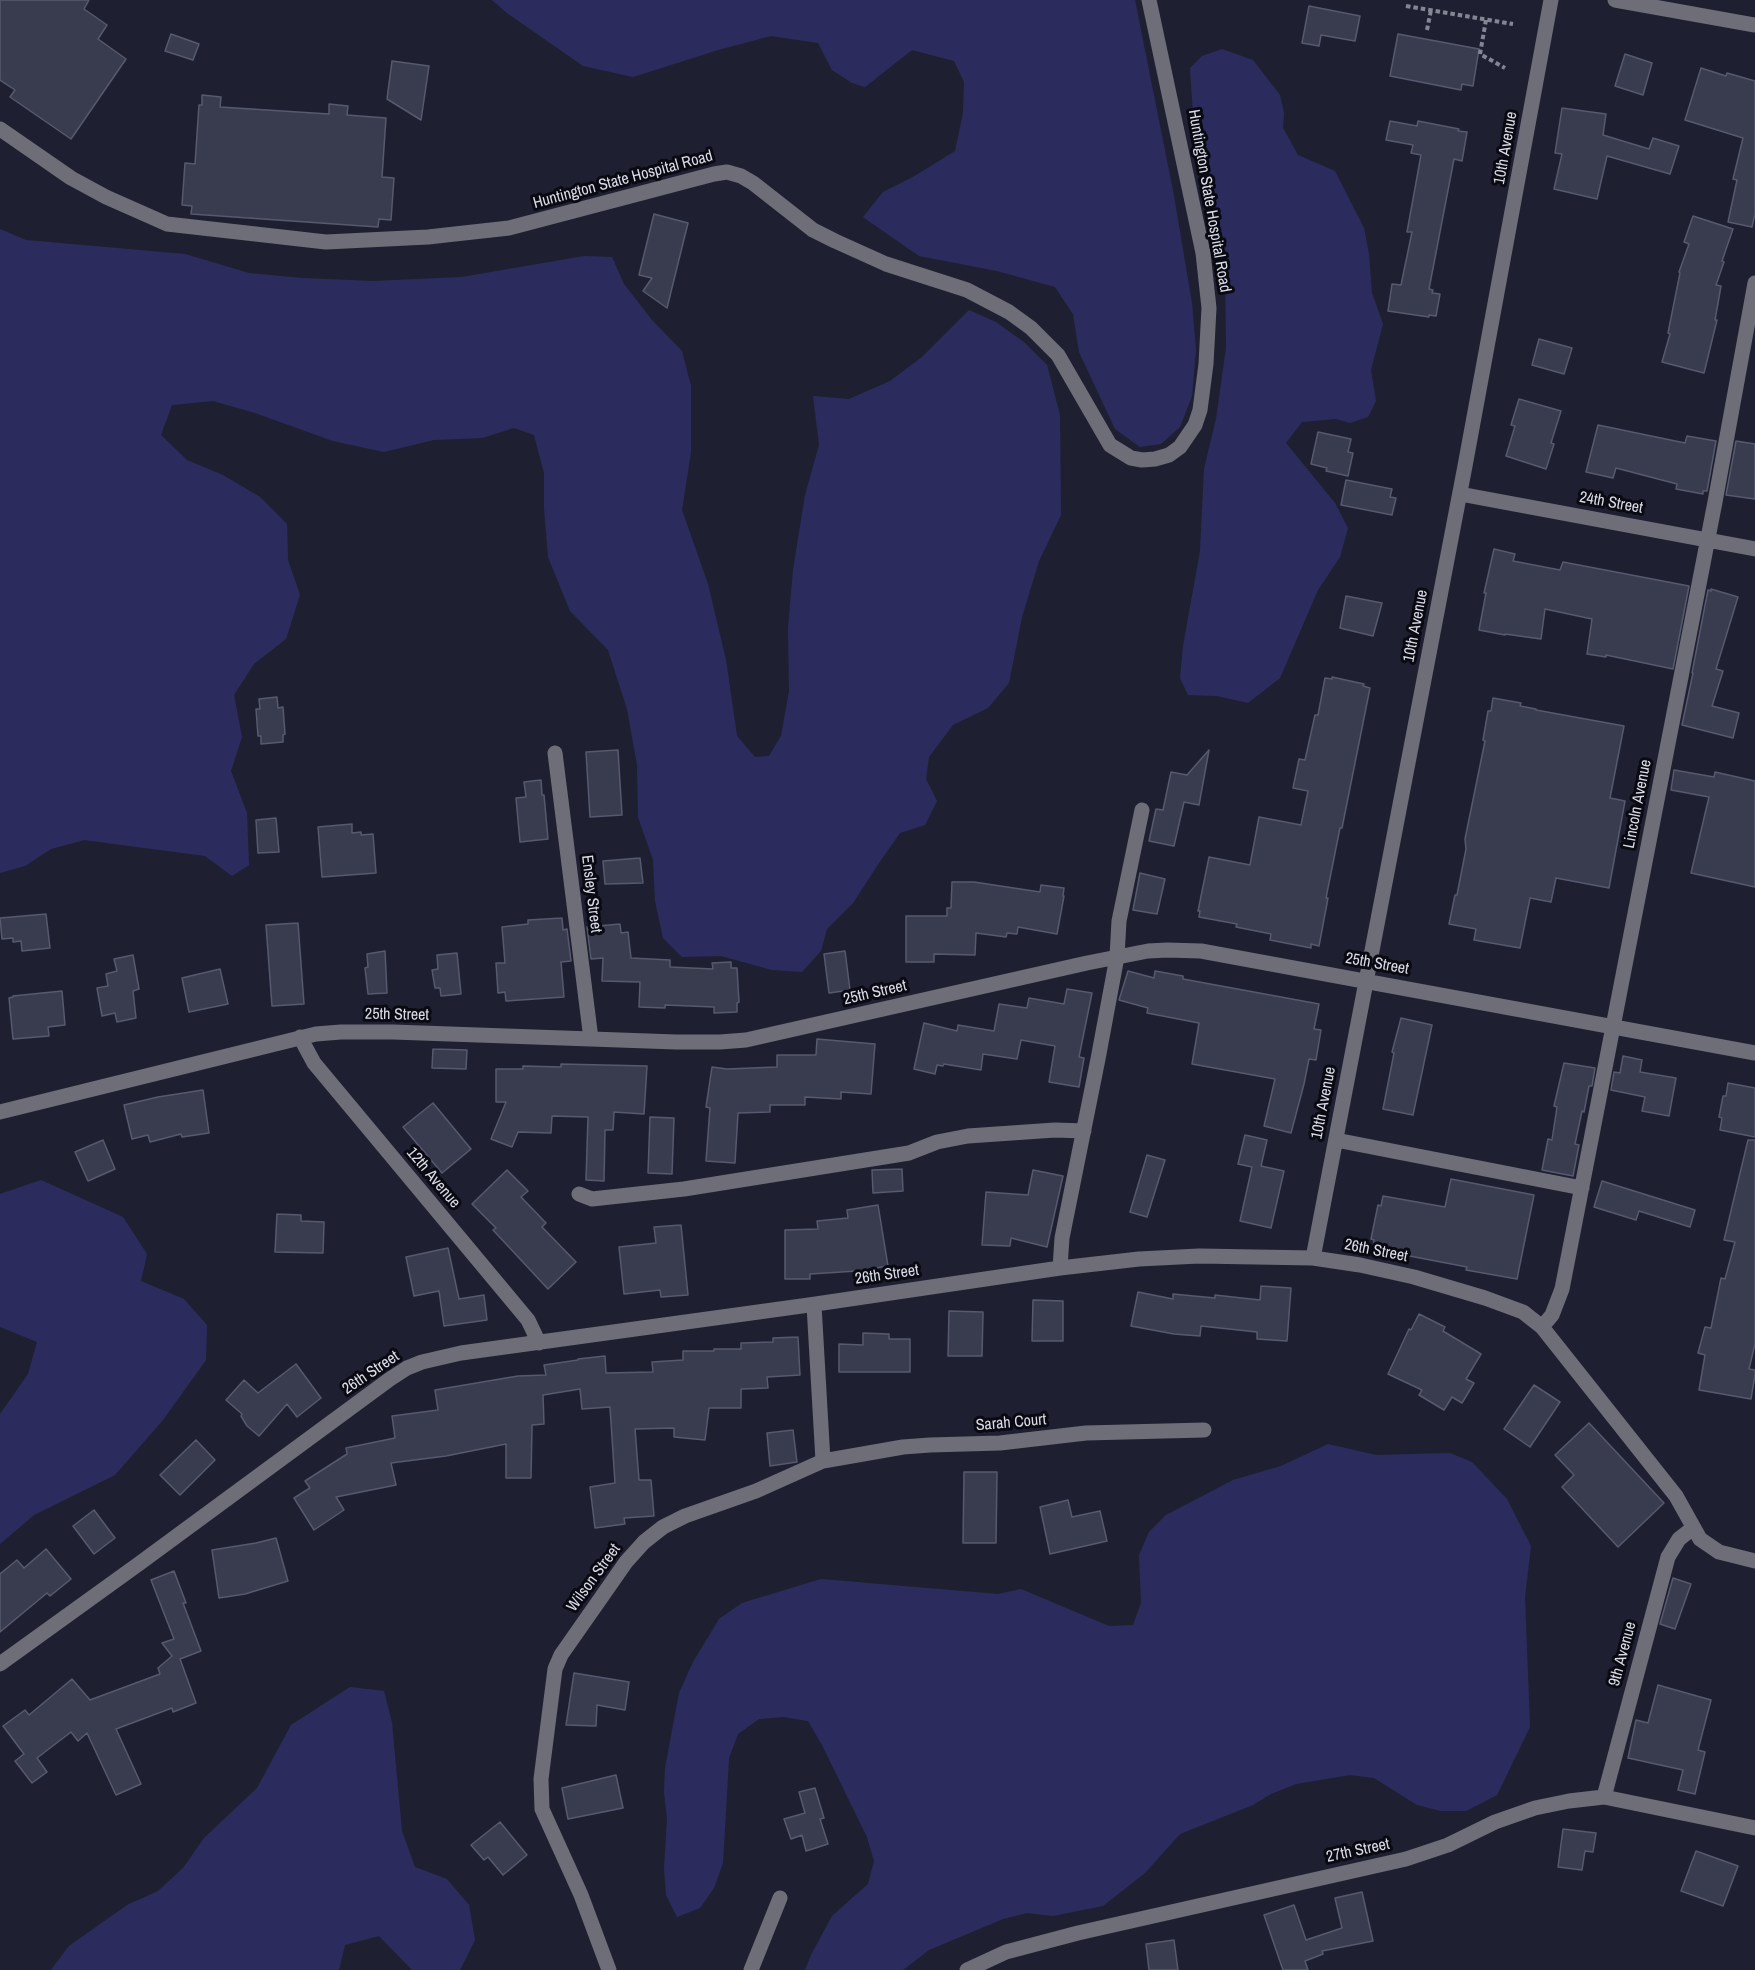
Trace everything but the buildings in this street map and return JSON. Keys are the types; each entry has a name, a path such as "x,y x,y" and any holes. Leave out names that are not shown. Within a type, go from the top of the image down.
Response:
{"street":[{"name":"Huntington State Hospital Road","path":"0,129 71,178 106,197 167,224 326,242 428,237 509,228 727,172 741,176 813,230 835,241 886,264 968,290 1009,312 1031,328 1058,355 1110,445 1131,458 1155,459 1169,455 1180,447 1195,425 1200,410 1206,364 1209,308 1208,281 1200,234 1149,0"},
{"name":"10th Avenue","path":"1313,1258 1460,494 1551,0"},
{"path":"1615,0 1755,25"},
{"name":"Lincoln Avenue","path":"1545,1323 1556,1307 1562,1289 1755,283"},
{"name":"24th Street","path":"1460,494 1755,549"},
{"name":"Ensley Street","path":"555,753 591,1039"},
{"path":"1060,1268 1062,1238 1117,957 1119,921 1142,810"},
{"name":"25th Street","path":"0,1113 300,1037 340,1032 393,1032 720,1042 746,1040 1117,957 1167,950 1201,951 1755,1053"},
{"name":"12th Avenue","path":"300,1037 314,1063 528,1320 539,1343"},
{"path":"579,1194 592,1199 684,1189 909,1153 937,1142 968,1136 1055,1130 1084,1131"},
{"path":"1336,1140 1582,1188"},
{"name":"26th Street","path":"0,1664 406,1368 422,1362 440,1357 1060,1268 1190,1256 1313,1258 1389,1271 1513,1307 1545,1323 1676,1496 1693,1528 1708,1546 1719,1552 1755,1561"},
{"path":"814,1305 823,1461"},
{"name":"Sarah Court","path":"823,1461 930,1444 1000,1443 1086,1433 1204,1430"},
{"name":"Wilson Street","path":"609,1970 581,1895 542,1809 541,1779 555,1669 561,1655 626,1562 644,1542 663,1527 685,1516 756,1491 823,1461"},
{"name":"9th Avenue","path":"1604,1797 1668,1557 1679,1539 1693,1528"},
{"name":"27th Street","path":"967,1970 1006,1952 1068,1936 1406,1859 1448,1845 1495,1822 1535,1808 1604,1797 1755,1828"},
{"path":"750,1970 780,1898"}],"path":[{"path":"1406,6 1513,24"},
{"path":"1428,30 1431,10"},
{"path":"1486,20 1480,54 1505,68"}],"shaded area":[{"path":"492,0 1135,0 1174,196 1192,303 1196,350 1192,396 1180,427 1161,444 1140,447 1115,429 1079,352 1073,314 1055,287 997,271 919,256 863,217 883,192 913,177 955,151 963,113 964,82 954,61 912,50 865,87 852,83 832,70 818,43 771,36 633,77 583,66"},
{"path":"1222,49 1253,60 1280,95 1284,113 1283,128 1298,155 1335,171 1364,228 1372,293 1383,324 1371,370 1376,401 1368,417 1350,423 1336,419 1302,422 1286,443 1335,503 1348,528 1340,557 1318,590 1280,678 1248,703 1217,696 1188,695 1180,678 1183,646 1200,551 1204,469 1216,419 1226,348 1225,259 1215,202 1194,129 1190,68 1202,56"},
{"path":"0,229 26,240 185,254 249,273 302,278 373,281 462,277 584,256 612,257 624,284 652,320 682,351 691,386 691,452 682,510 708,584 726,660 737,736 755,757 769,756 781,736 789,691 788,628 793,570 805,495 819,445 813,396 849,399 890,381 922,357 969,310 996,322 1025,343 1047,365 1060,415 1061,515 1039,561 1022,617 1009,683 988,708 953,725 929,757 926,779 937,801 925,825 900,833 853,903 827,929 821,951 802,972 772,970 721,956 682,957 663,938 655,901 653,860 638,817 637,765 627,709 608,650 570,611 548,557 544,473 534,435 514,428 482,438 434,440 384,452 333,441 255,413 213,401 172,405 161,435 187,460 223,475 260,497 287,524 288,560 300,595 286,639 254,664 234,695 242,737 231,771 247,813 249,865 232,876 205,856 84,840 51,849 25,866 0,873"},
{"path":"41,1180 123,1217 147,1254 141,1281 184,1299 207,1325 206,1360 163,1420 115,1475 34,1515 0,1544 0,1414 28,1374 37,1342 0,1327 0,1194"},
{"path":"1328,1444 1376,1455 1450,1453 1472,1462 1507,1499 1531,1546 1525,1597 1530,1727 1497,1795 1466,1811 1441,1811 1417,1805 1374,1778 1350,1775 1296,1784 1271,1794 1253,1805 1180,1834 1145,1873 1103,1906 1053,1916 1027,1913 1003,1919 929,1950 903,1970 805,1970 832,1916 868,1884 874,1861 867,1837 808,1721 783,1717 759,1719 738,1734 729,1758 723,1863 714,1888 700,1908 677,1917 666,1895 665,1768 679,1693 693,1662 719,1619 742,1603 821,1579 998,1594 1021,1589 1109,1626 1133,1625 1141,1603 1139,1555 1149,1532 1166,1515 1233,1480 1281,1466"},
{"path":"350,1687 384,1691 392,1723 402,1831 415,1867 447,1879 469,1905 475,1940 460,1970 412,1970 379,1936 345,1945 339,1970 51,1970 69,1946 127,1905 158,1891 183,1868 204,1838 257,1788 291,1725"}]}
